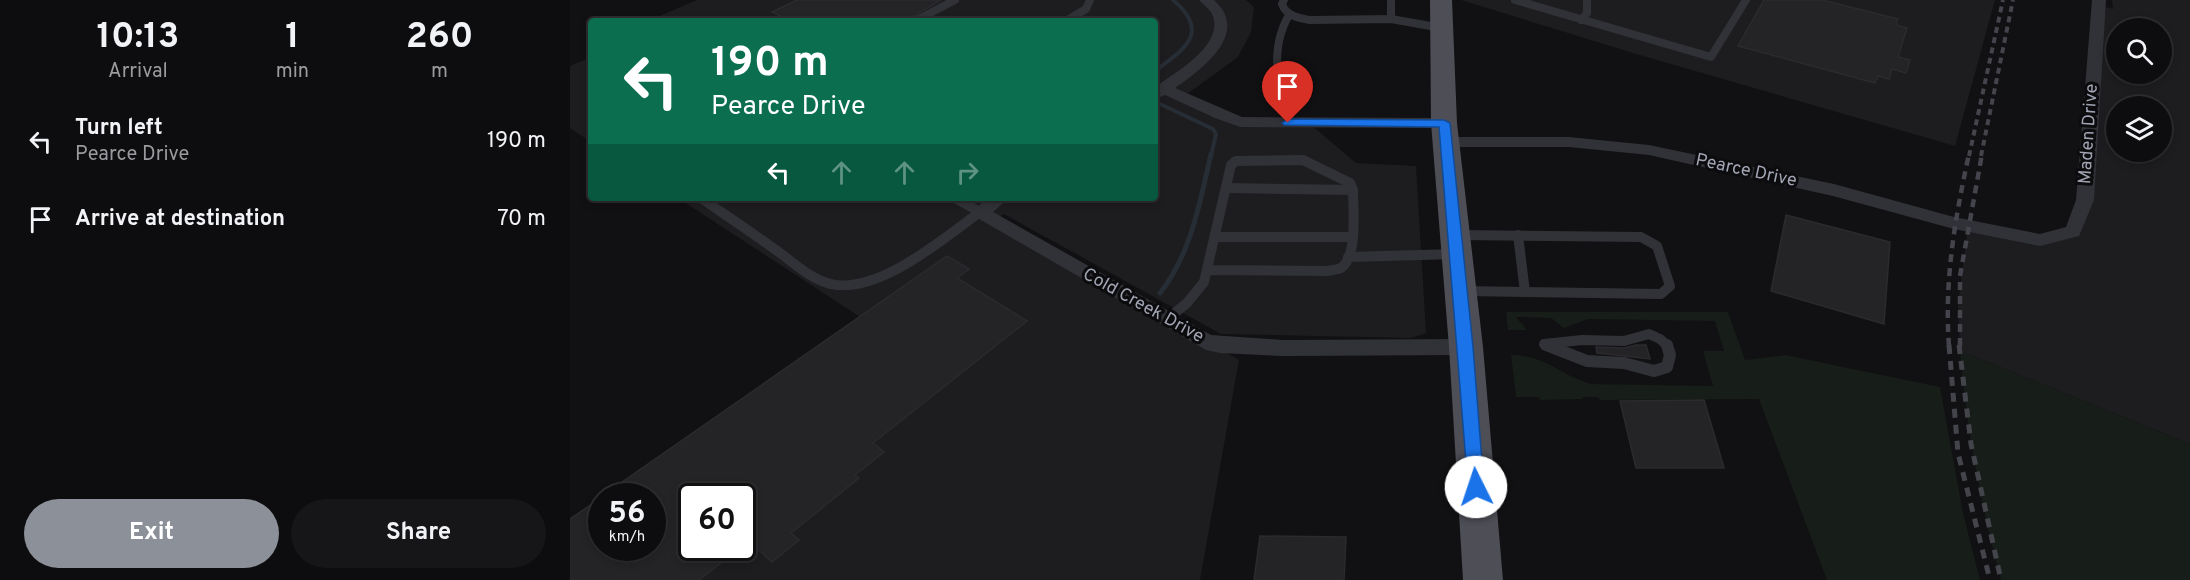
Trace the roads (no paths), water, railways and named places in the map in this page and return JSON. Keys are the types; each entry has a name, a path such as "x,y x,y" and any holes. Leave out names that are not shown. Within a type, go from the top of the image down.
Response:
{"main road":[{"path":"1441,14 1445,133 1466,347 1483,580"}],"street":[{"path":"1159,91 1197,64 1218,40 1220,26 1218,13 1206,0"},
{"name":"Maden Drive","path":"2040,240 2073,232 2085,200 2099,0"},
{"name":"Pearce Drive","path":"1159,91 1240,122 1445,133 1650,150 1834,190 1954,223 2040,240"},
{"path":"980,212 996,201"},
{"name":"Cold Creek Drive","path":"980,212 1206,342 1220,345 1351,349 1466,347"}],"lane":[{"path":"921,18 955,0"},
{"path":"1071,18 1086,9 1090,0"},
{"path":"1284,0 1282,4 1289,15 1310,20 1390,20 1441,14"},
{"path":"1390,20 1391,0"},
{"path":"1515,0 1711,57 1746,0"},
{"path":"1581,20 1587,13 1587,0"},
{"path":"1288,123 1275,72 1282,25 1289,15"},
{"path":"1166,320 1187,303 1204,282 1209,270 1231,165 1236,161 1303,160 1350,183 1353,190 1352,237 1346,263 1340,268 1327,271 1209,270"},
{"path":"1226,188 1353,190"},
{"path":"705,201 811,275 832,284 878,278 907,262 980,212 960,201"},
{"path":"1518,235 1525,292"},
{"path":"1348,257 1518,235 1647,238 1657,246 1670,286 1661,294 1460,291"},
{"path":"1216,237 1352,237"},
{"path":"1649,334 1661,339 1669,348 1671,358 1667,367 1654,371 1624,363 1587,361 1544,344 1582,340 1624,341 1649,334"}],"waterway":[{"path":"1158,69 1184,47 1192,31 1184,11 1173,0"},
{"path":"1160,104 1213,129 1216,134 1211,156"},
{"path":"1160,293 1171,278 1187,245 1211,154"}],"railway":[{"path":"1969,156 2003,0"},
{"path":"1981,156 2013,0"},
{"path":"1949,346 1949,274 1959,202 1969,154"},
{"path":"1960,346 1960,276 1982,154"},
{"path":"1949,345 1958,453 1990,580"},
{"path":"1959,345 1971,444 2001,580"}]}
